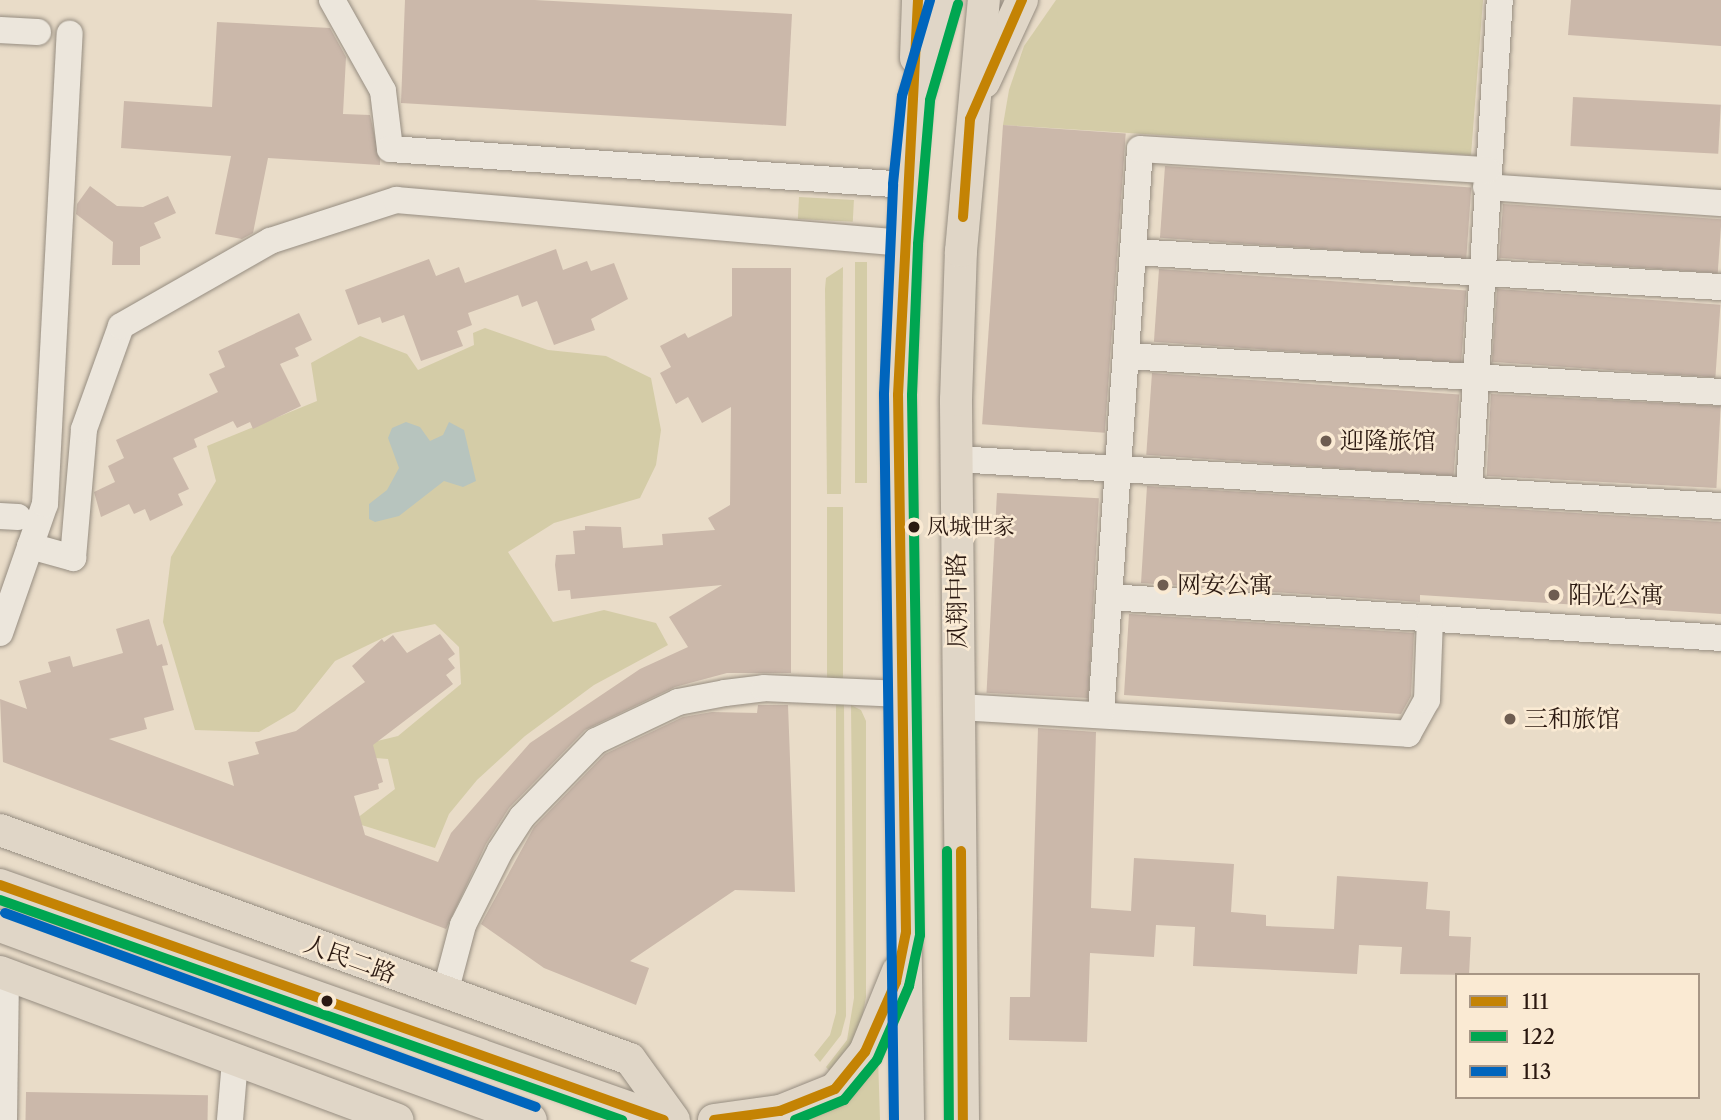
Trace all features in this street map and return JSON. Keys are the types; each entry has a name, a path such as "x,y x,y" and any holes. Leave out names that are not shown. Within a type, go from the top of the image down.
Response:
{"main road":[{"path":"908,1120 898,395 907,185 916,97 918,0"},
{"path":"916,97 945,0"},
{"name":"凤翔中路","path":"965,1113 956,458 961,251 970,119 984,0"},
{"path":"970,119 1022,0"},
{"name":"人民二路","path":"0,830 630,1059 674,1120"},
{"name":"人民二路","path":"0,885 664,1120"},
{"path":"0,926 531,1120"},
{"path":"715,1120 811,1102 852,1072 897,982 905,932"},
{"path":"3,973 397,1120"},
{"path":"241,1012 265,1014 281,1002 279,991 257,977"}],"street":[{"path":"332,0 383,91 390,149 907,185"},
{"path":"1469,490 1486,178 1500,0"},
{"path":"0,30 38,32"},
{"path":"0,633 45,504 70,34"},
{"path":"1101,713 1140,149 1486,178 1721,203"},
{"path":"30,546 73,558 84,429 121,326 270,241 396,200 904,243"},
{"path":"1133,252 1721,287"},
{"path":"1126,356 1721,392"},
{"path":"956,458 1721,506"},
{"path":"1109,597 1721,638"},
{"path":"959,707 1101,713 1408,734 1427,700 1430,618"},
{"path":"445,993 463,925 495,848 596,741 676,698 764,688 902,694"},
{"path":"3,973 4,1120"},
{"path":"230,1120 235,1060"}],"shaded area":[{"path":"1056,0 1483,0 1471,155 1003,125 1009,90 1024,46"},
{"path":"799,197 854,200 853,222 798,219"},
{"path":"855,262 867,262 867,483 855,483"},
{"path":"843,267 841,494 827,494 825,289 826,278"},
{"path":"485,328 548,350 606,356 651,378 661,430 656,465 640,498 554,523 508,552 553,622 604,610 656,623 668,645 594,685 525,736 477,780 449,814 435,848 352,822 395,789 388,759 363,757 369,743 398,736 461,684 459,647 435,624 393,633 335,661 295,711 259,732 195,730 163,622 171,557 216,481 207,446 317,401 311,363 360,336 407,354 418,370 474,345 473,333"},
{"path":"406,422 420,427 430,441 443,435 449,422 464,430 476,481 463,487 444,481 399,516 375,522 369,519 369,504 387,490 399,468 388,438 392,428"},
{"path":"827,507 843,507 843,680 827,680"},
{"path":"836,704 844,704 846,1016 841,1035 820,1062 814,1055 830,1035 836,1013"},
{"path":"851,705 861,710 866,721 866,997 858,1042 833,1075 826,1067 847,1040 854,998"},
{"path":"878,1057 880,1120 770,1120"}],"building":[{"path":"405,0 535,0 792,14 786,126 401,103"},
{"path":"1571,0 1721,0 1721,46 1568,35"},
{"path":"217,22 330,28 346,57 343,114 370,115 380,160 380,165 268,158 253,233 242,239 215,234 231,156 121,148 124,101 212,107"},
{"path":"1573,97 1721,105 1718,154 1570,146"},
{"path":"1003,125 1126,134 1105,433 982,424"},
{"path":"1165,166 1471,187 1466,259 1160,238"},
{"path":"90,186 117,206 143,207 168,196 176,213 154,223 161,238 140,247 140,265 112,265 113,242 76,214 77,204"},
{"path":"1503,204 1721,219 1718,273 1499,258"},
{"path":"556,249 563,270 587,261 591,271 614,263 628,299 591,319 595,330 554,345 537,301 522,307 518,295 468,313 472,325 457,331 463,346 421,361 404,315 382,323 380,317 358,325 345,290 429,259 436,276 459,267 465,283"},
{"path":"732,268 791,268 791,673 727,673 675,687 585,730 509,808 486,844 446,929 3,762 0,699 27,709 19,681 51,672 48,662 70,656 73,667 123,653 116,629 149,619 157,646 162,644 168,665 162,666 174,710 144,718 147,729 109,739 234,786 228,762 259,754 255,742 296,731 365,682 352,666 382,639 384,642 393,635 407,653 440,634 455,654 448,659 455,668 446,675 453,684 373,745 383,782 378,784 379,789 354,796 365,835 438,862 451,833 530,743 640,669 688,647 669,617 722,585 571,599 570,590 558,591 555,565 556,555 575,554 573,531 585,530 585,526 621,527 623,548 663,545 662,534 715,530 708,518 730,505 731,407 702,423 688,397 676,404 660,373 671,367 660,346 685,333 688,338 732,316"},
{"path":"1159,269 1466,290 1461,363 1154,342"},
{"path":"1497,289 1720,305 1715,377 1492,362"},
{"path":"299,313 312,340 295,348 299,356 280,364 301,406 253,429 250,422 237,428 233,421 194,439 197,447 173,458 189,489 178,494 183,505 150,521 145,509 134,514 129,504 101,517 94,492 115,482 108,466 124,458 116,440 218,392 209,374 225,367 218,351"},
{"path":"1152,373 1459,394 1454,476 1146,455"},
{"path":"1491,394 1721,406 1716,488 1487,476"},
{"path":"1147,486 1721,522 1721,614 1420,595 1420,602 1141,583"},
{"path":"997,493 1099,498 1088,698 987,693"},
{"path":"1129,614 1414,633 1411,696 1401,714 1124,695"},
{"path":"758,705 788,705 795,892 735,890 630,961 649,968 636,1005 544,968 481,924 534,827 605,754 683,717 712,712 757,713"},
{"path":"1038,728 1096,732 1091,908 1131,911 1134,858 1234,864 1231,912 1266,915 1266,926 1334,929 1337,876 1428,882 1426,909 1450,911 1449,936 1471,937 1469,973 1400,974 1402,947 1359,945 1357,974 1193,966 1195,927 1156,925 1154,957 1090,953 1087,1042 1009,1040 1010,997 1030,997"},
{"path":"26,1092 208,1095 208,1120 26,1120"}],"transit line":[{"name":"111","path":"714,1120 780,1111 835,1089 865,1052 896,982 906,932 898,395 918,0"},
{"name":"113","path":"894,1120 884,394 893,184 902,96 930,0"},
{"name":"111","path":"963,217 970,119 1022,0"},
{"name":"122","path":"795,1120 844,1100 877,1060 909,986 920,935 912,395 918,244 930,100 958,4"},
{"name":"122","path":"947,851 949,1120"},
{"name":"111","path":"961,851 963,1120"},
{"name":"111","path":"0,885 664,1120"},
{"name":"122","path":"0,900 622,1120"},
{"name":"113","path":"5,913 536,1107"}],"place":[{"name":"迎隆旅馆","path":"1326,441"},
{"name":"凤城世家","path":"914,527"},
{"name":"网安公寓","path":"1163,585"},
{"name":"阳光公寓","path":"1554,595"},
{"name":"三和旅馆","path":"1510,719"}]}
